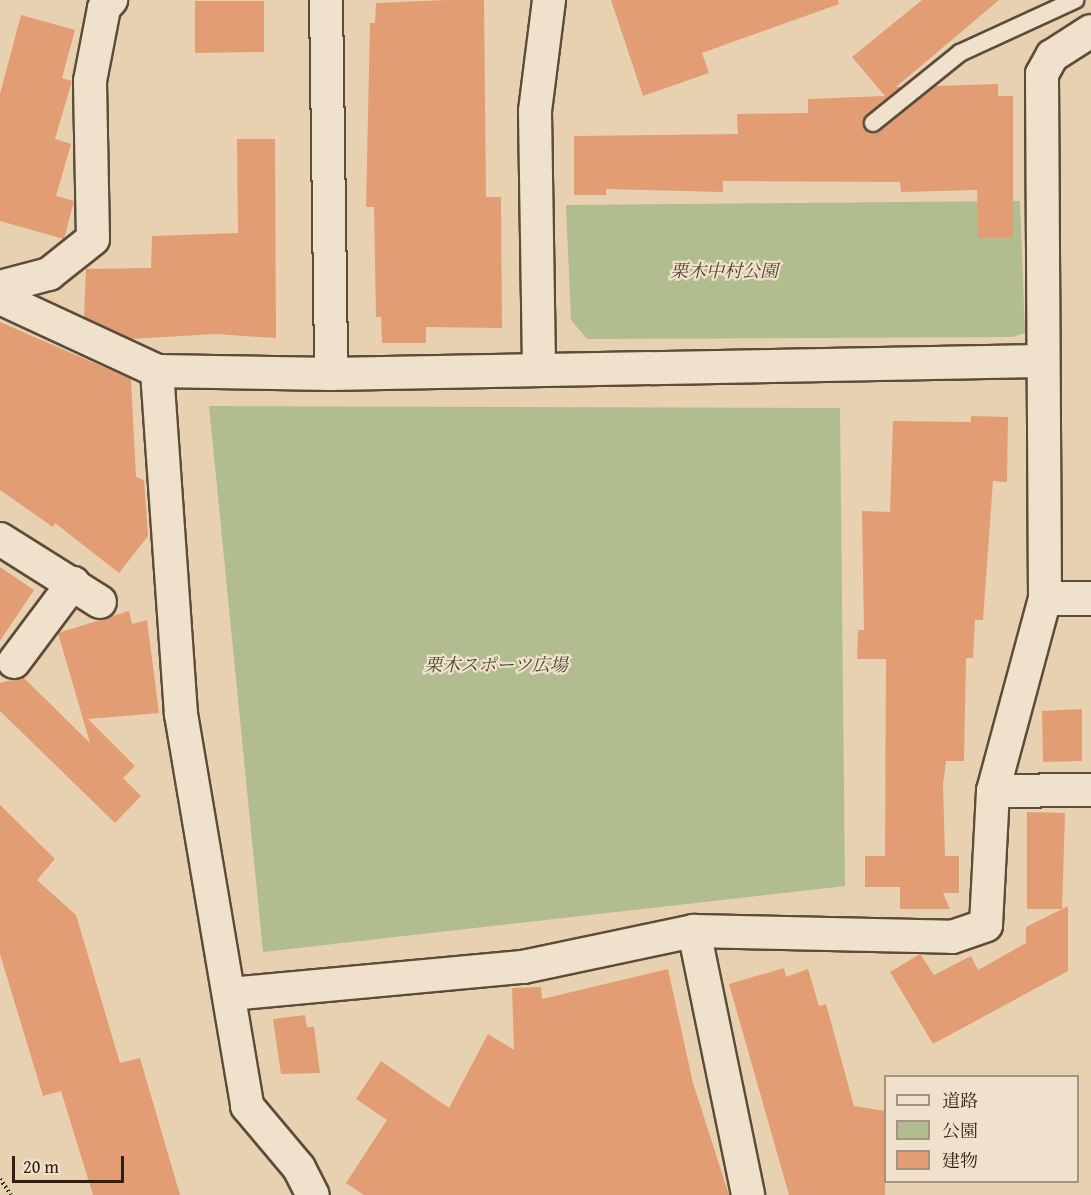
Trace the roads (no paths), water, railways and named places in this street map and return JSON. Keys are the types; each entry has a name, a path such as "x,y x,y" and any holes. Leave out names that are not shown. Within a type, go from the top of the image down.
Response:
{"street":[{"path":"0,287 49,274 93,239 90,81 104,8 111,0"},
{"path":"326,0 331,374"},
{"path":"539,367 535,111 549,0"},
{"path":"230,994 523,967 694,931 952,937 986,925 993,791 1045,598 1041,361 1042,74 1052,56 1091,31"},
{"path":"0,298 157,371 331,374 539,367 1041,361"},
{"path":"157,371 181,714 230,994 247,1106 299,1168 313,1195"},
{"path":"0,539 100,602"},
{"path":"14,662 73,583"},
{"path":"1045,598 1091,598"},
{"path":"993,791 1091,790"},
{"path":"694,931 748,1195"}],"lane":[{"path":"873,123 960,53 1075,0"}],"park label":[{"name":"栗木中村公園","path":"724,271"},
{"name":"栗木スポーツ広場","path":"496,665"}]}
